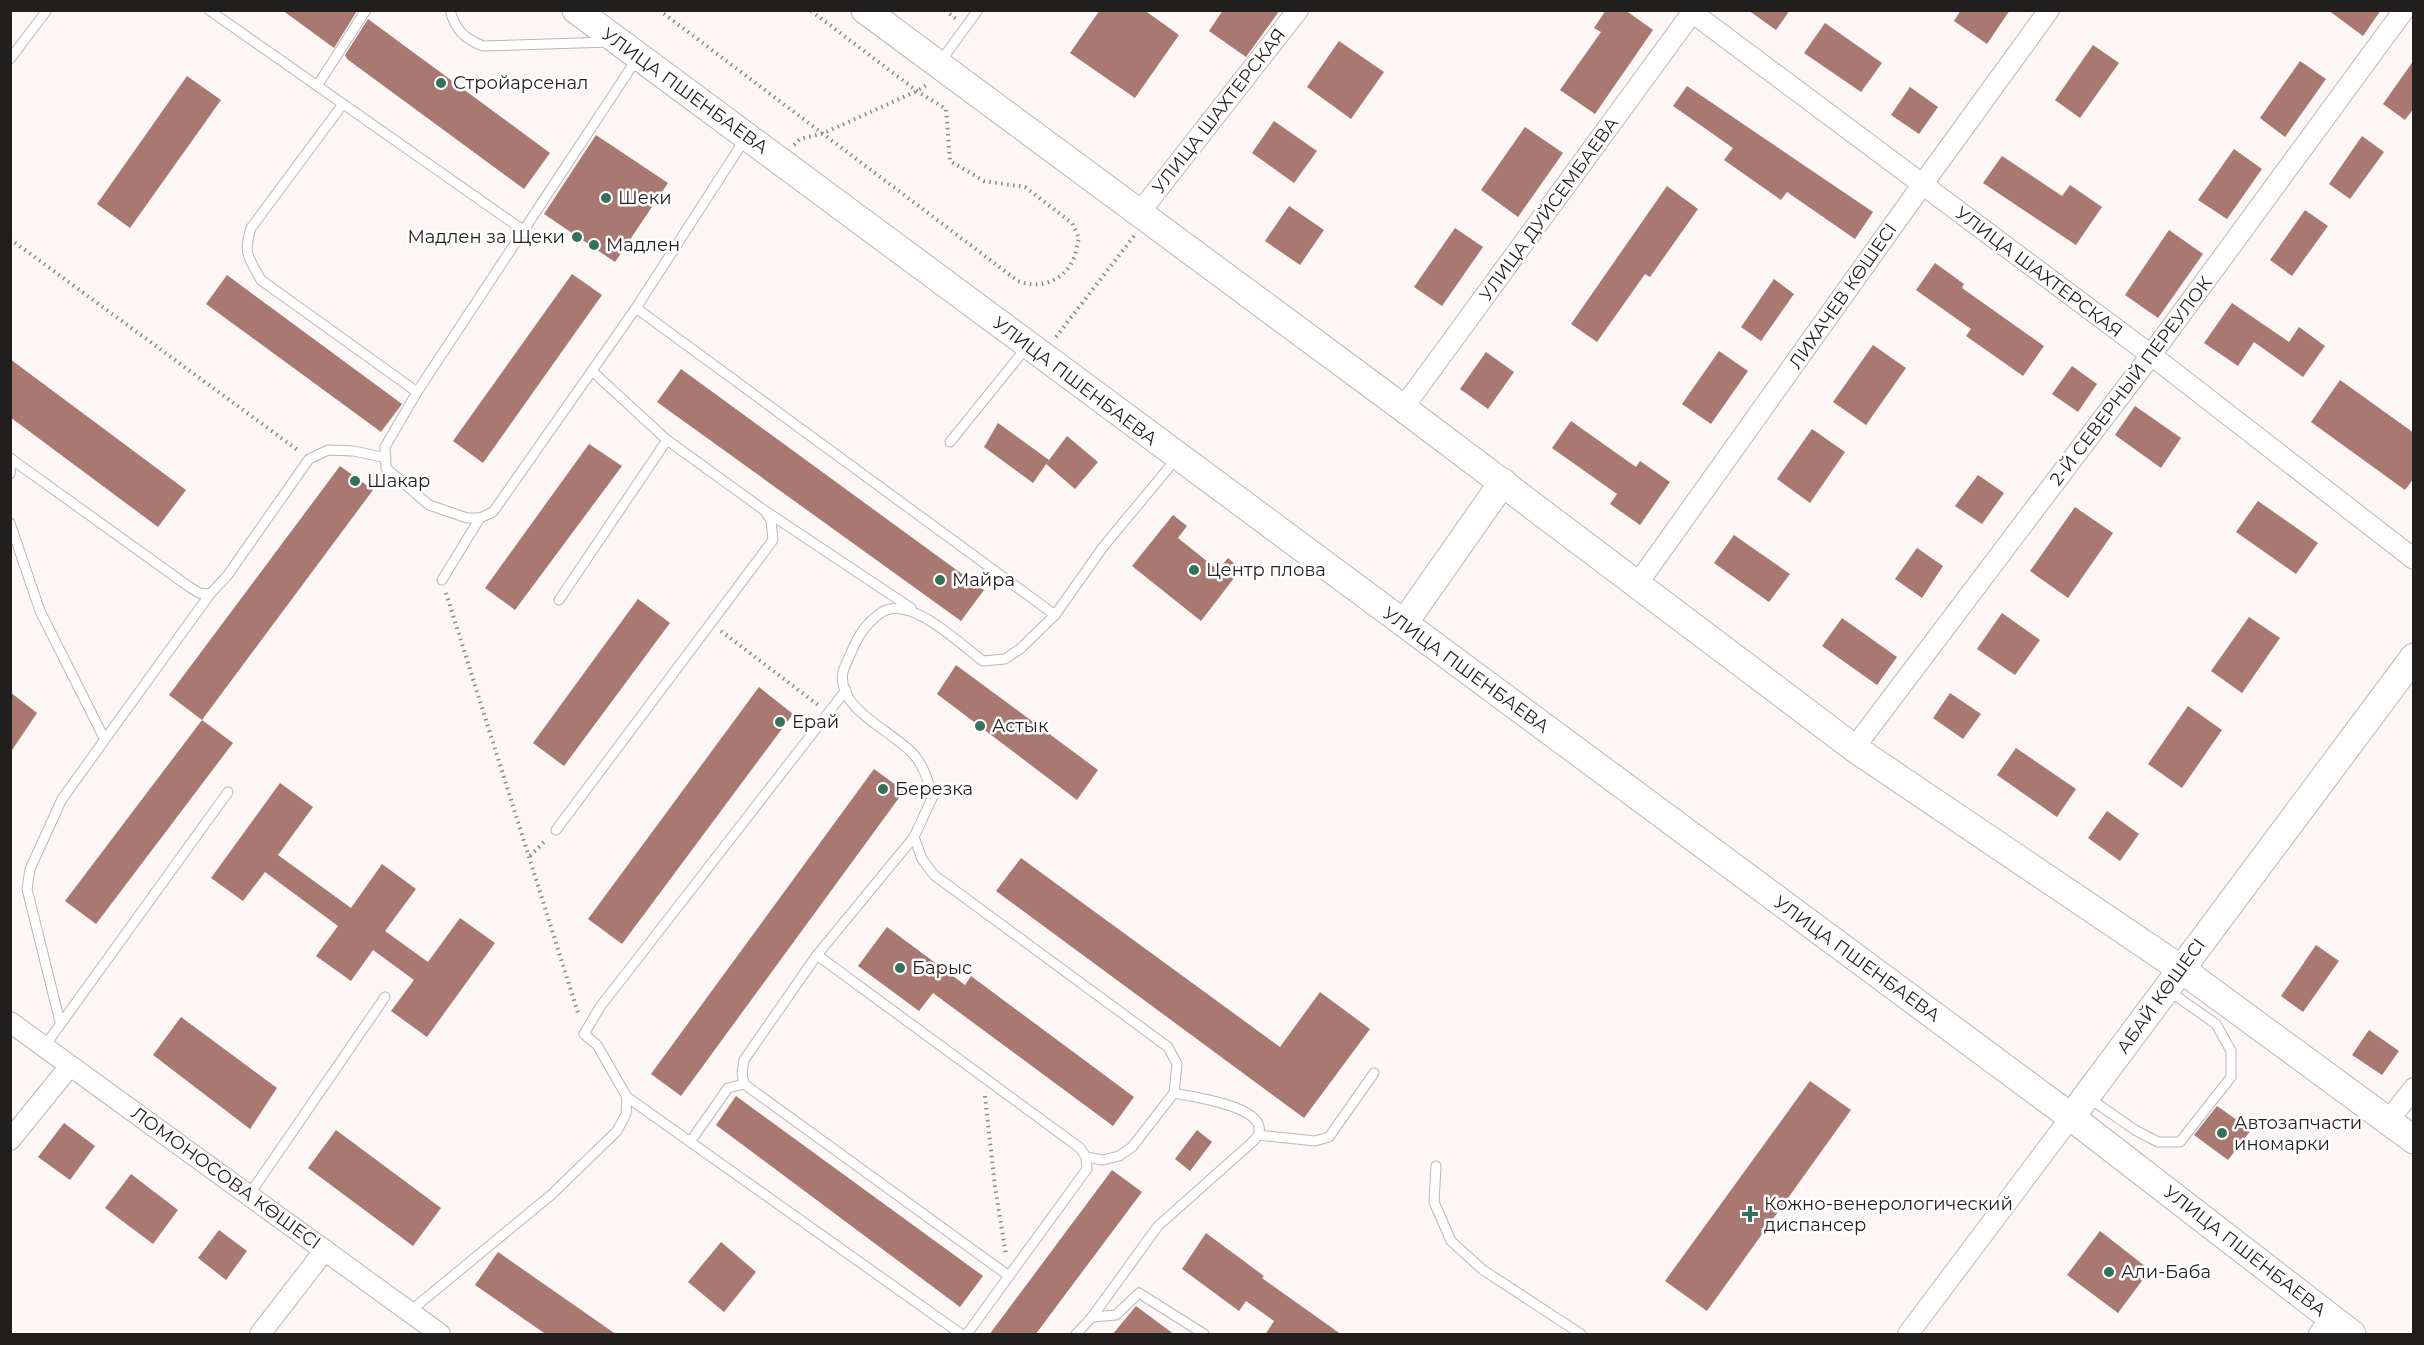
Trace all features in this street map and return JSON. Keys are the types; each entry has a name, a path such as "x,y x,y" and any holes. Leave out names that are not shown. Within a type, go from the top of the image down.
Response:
{"main road":[{"name":"УЛИЦА ПШЕНБАЕВА","path":"576,10 1404,623 2079,1107 2334,1329"},
{"path":"865,10 1503,482 1854,748 2174,979 2414,1140"},
{"path":"1404,623 1503,482"},
{"name":"АБАЙ КӨШЕСІ","path":"2079,1107 2414,657"}],"street":[{"name":"УЛИЦА ШАХТЕРСКАЯ","path":"1144,215 1298,10"},
{"name":"ЛИХАЧЕВ КӨШЕСІ","path":"1638,583 2049,10"},
{"name":"2-Й СЕВЕРНЫЙ ПЕРЕУЛОК","path":"1854,748 2151,355 2404,10"},
{"name":"УЛИЦА ШАХТЕРСКАЯ","path":"1692,11 2151,355 2414,559"},
{"name":"УЛИЦА ДУЙСЕМБАЕВА","path":"1403,408 1692,11"},
{"name":"ЛОМОНОСОВА КӨШЕСІ","path":"10,1022 440,1335"},
{"path":"10,1140 70,1066"},
{"path":"2388,1121 2414,1088"},
{"name":"АБАЙ КӨШЕСІ","path":"1908,1335 2079,1107"},
{"path":"260,1335 326,1250"}],"lane":[{"path":"10,59 47,10"},
{"path":"209,10 523,230"},
{"path":"317,86 366,10"},
{"path":"450,10 453,24 466,39 483,46 628,49 523,230 417,392 385,447 386,468 429,505 467,518 480,518 493,512 636,308 746,137"},
{"path":"943,67 978,10"},
{"path":"343,104 251,228 245,246 250,261 261,280 417,392"},
{"path":"636,308 1055,615"},
{"path":"950,442 1034,351"},
{"path":"592,371 667,440 764,510 920,614 983,661 1005,659 1020,649 1055,615 1103,547 1178,457"},
{"path":"559,600 667,440"},
{"path":"60,1022 27,889 30,869 62,799 210,594 227,576 309,459 328,450 354,451 386,458"},
{"path":"11,458 188,586 199,593 210,594"},
{"path":"10,474 11,458"},
{"path":"556,830 773,540 771,520 764,510"},
{"path":"442,580 480,518"},
{"path":"10,523 40,611 104,738"},
{"path":"920,614 900,608 883,610 862,628 843,673 846,690 855,710 916,756 933,796 914,837 817,956 744,1060 742,1073 744,1084 1009,1276"},
{"path":"846,690 600,1007 584,1034 597,1045 627,1097 961,1335"},
{"path":"44,1047 228,792"},
{"path":"914,837 922,859 934,875 1168,1047 1177,1064 1174,1093 1131,1147 1119,1156 1103,1160 1086,1157"},
{"path":"817,956 1080,1148 1086,1157 1087,1169 967,1335"},
{"path":"2079,1107 2135,1130 2158,1143 2180,1142 2231,1077 2231,1051 2216,1024 2174,979"},
{"path":"249,1196 385,998"},
{"path":"1258,1135 1315,1142 1329,1137 1374,1073"},
{"path":"690,1142 728,1088 744,1084"},
{"path":"1076,1335 1092,1317 1158,1226 1258,1135 1259,1127 1254,1116 1240,1108 1174,1093"},
{"path":"409,1311 551,1195 617,1131 626,1114 627,1097"},
{"path":"1436,1166 1434,1202 1451,1241 1482,1270 1581,1335"},
{"path":"1092,1317 1116,1315 1139,1293 1204,1335"}],"path":[{"path":"659,10 1018,281 1030,286 1045,284 1059,277 1072,262 1079,238 1072,223 1024,187 984,181 950,161 946,109 917,92 810,10"},
{"path":"824,133 917,92 943,67"},
{"path":"1034,351 1144,215"},
{"path":"10,240 309,459"},
{"path":"442,580 584,1034"},
{"path":"711,623 828,713"},
{"path":"530,856 556,830"},
{"path":"983,1078 995,1186 1009,1276"}],"building":[{"path":"282,10 357,10 357,11 334,48"},
{"path":"1100,10 1144,10 1179,35 1135,98 1070,53"},
{"path":"1223,10 1280,10 1246,57 1209,31"},
{"path":"1606,10 1625,10 1653,30 1595,114 1560,90 1601,32 1594,28"},
{"path":"1748,10 1790,10 1776,30"},
{"path":"1961,10 2010,10 1987,44 1954,21"},
{"path":"2328,10 2381,10 2363,36"},
{"path":"368,19 550,153 524,189 347,59 345,55"},
{"path":"1825,23 1882,63 1861,92 1804,53"},
{"path":"1339,41 1384,72 1351,119 1307,87"},
{"path":"2093,45 2119,63 2080,118 2055,100"},
{"path":"2414,60 2414,108 2405,120 2383,104"},
{"path":"2300,61 2326,79 2285,137 2260,118"},
{"path":"187,76 221,100 130,228 97,204"},
{"path":"1687,86 1873,212 1855,239 1787,192 1781,200 1724,160 1733,148 1673,106"},
{"path":"1910,87 1938,107 1919,134 1891,115"},
{"path":"1274,121 1317,151 1294,183 1252,153"},
{"path":"1525,127 1563,153 1518,217 1481,190"},
{"name":"Шеки","path":"596,135 668,183 615,262 544,214"},
{"path":"2362,136 2384,152 2350,199 2329,184"},
{"path":"2234,149 2262,169 2227,219 2198,200"},
{"path":"2002,156 2062,196 2070,185 2102,207 2076,245 1983,183"},
{"path":"1667,186 1698,209 1650,277 1645,274 1597,342 1571,324"},
{"path":"1289,206 1324,230 1300,265 1265,241"},
{"path":"2305,210 2328,226 2292,276 2270,260"},
{"path":"1455,228 1483,247 1442,306 1414,287"},
{"path":"2169,230 2203,254 2158,318 2125,295"},
{"path":"1935,263 1964,284 1962,288 2044,346 2023,376 1966,336 1971,329 1916,290"},
{"path":"572,274 602,295 483,463 453,441"},
{"path":"227,275 402,404 381,432 206,304"},
{"path":"1774,279 1794,294 1761,341 1741,327"},
{"path":"2232,303 2289,342 2299,327 2325,346 2303,377 2254,342 2238,366 2204,343"},
{"path":"1873,345 1906,368 1866,425 1833,402"},
{"path":"1719,351 1748,371 1711,424 1682,404"},
{"path":"1486,352 1514,372 1488,409 1460,389"},
{"path":"10,359 186,490 158,527 10,417"},
{"path":"2072,366 2097,384 2078,412 2052,394"},
{"path":"681,369 984,590 961,621 657,402"},
{"path":"2340,380 2414,433 2414,478 2405,490 2311,422"},
{"path":"2135,406 2181,438 2161,468 2115,435"},
{"path":"1571,421 1636,467 1640,461 1670,482 1640,525 1610,504 1617,494 1552,448"},
{"path":"998,423 1049,460 1033,483 984,447"},
{"path":"1812,429 1845,452 1810,503 1777,479"},
{"path":"1067,436 1098,462 1075,489 1046,464"},
{"path":"589,444 622,466 515,610 485,588"},
{"path":"340,466 373,490 202,720 169,695"},
{"path":"1978,475 2004,493 1982,524 1955,506"},
{"path":"2258,501 2318,543 2296,574 2236,532"},
{"path":"2075,507 2113,533 2068,598 2030,571"},
{"path":"1173,515 1187,526 1178,538 1218,570 1228,558 1241,569 1201,621 1132,566"},
{"path":"1734,535 1790,574 1769,602 1714,563"},
{"path":"1917,548 1943,566 1922,598 1895,579"},
{"path":"638,599 670,623 564,766 533,743"},
{"path":"2002,613 2040,640 2015,675 1977,649"},
{"path":"2249,617 2280,638 2242,693 2211,671"},
{"path":"1842,618 1897,657 1877,685 1822,646"},
{"path":"956,665 1098,770 1077,800 937,694"},
{"path":"759,687 793,714 622,944 588,919"},
{"path":"10,692 37,713 10,753"},
{"path":"1950,693 1981,714 1963,739 1933,718"},
{"path":"2188,706 2222,730 2182,788 2148,764"},
{"path":"202,720 233,743 96,924 65,901"},
{"path":"2016,748 2076,789 2057,817 1997,775"},
{"path":"874,769 904,791 681,1096 651,1074"},
{"path":"280,783 313,807 278,855 351,908 382,864 416,889 385,931 428,962 460,918 495,943 427,1037 391,1011 414,980 373,950 351,981 316,956 338,926 265,872 243,901 211,878"},
{"path":"2107,811 2139,834 2120,861 2088,838"},
{"path":"1021,858 1280,1047 1320,992 1370,1029 1304,1118 996,891"},
{"path":"887,927 965,985 971,976 1134,1097 1113,1126 933,993 919,1011 858,966"},
{"path":"2316,945 2339,961 2303,1012 2281,996"},
{"path":"181,1017 277,1088 250,1129 153,1055"},
{"path":"2369,1030 2399,1051 2382,1075 2352,1055"},
{"path":"1810,1081 1851,1110 1707,1311 1665,1281"},
{"path":"736,1096 983,1276 960,1307 716,1125"},
{"path":"2217,1106 2251,1130 2228,1160 2194,1135"},
{"path":"64,1123 95,1146 70,1180 38,1157"},
{"path":"336,1130 441,1208 413,1246 308,1168"},
{"path":"1197,1130 1212,1142 1190,1171 1175,1159"},
{"path":"1112,1170 1142,1192 1035,1335 989,1335"},
{"path":"131,1174 178,1210 153,1244 105,1208"},
{"path":"219,1230 247,1251 226,1280 198,1258"},
{"name":"Али-Баба","path":"2100,1231 2150,1270 2118,1313 2067,1275"},
{"path":"1206,1233 1264,1276 1262,1278 1342,1335 1265,1335 1274,1321 1246,1301 1239,1311 1182,1269"},
{"path":"721,1242 756,1272 724,1312 688,1282"},
{"path":"498,1252 617,1335 547,1335 475,1285"},
{"path":"1136,1306 1175,1335 1112,1335"}],"place":[{"name":"Стройарсенал","path":"441,83"},
{"name":"Шеки","path":"606,198"},
{"name":"Мадлен за Щеки","path":"577,237"},
{"name":"Мадлен","path":"594,245"},
{"name":"Шакар","path":"355,481"},
{"name":"Центр плова","path":"1194,570"},
{"name":"Майра","path":"940,580"},
{"name":"Ерай","path":"780,722"},
{"name":"Астык","path":"980,726"},
{"name":"Березка","path":"883,789"},
{"name":"Барыс","path":"900,968"},
{"name":"Автозапчасти иномарки","path":"2222,1133"},
{"name":"Кожно-венерологический диспансер","path":"1750,1214"},
{"name":"Али-Баба","path":"2109,1272"}]}
